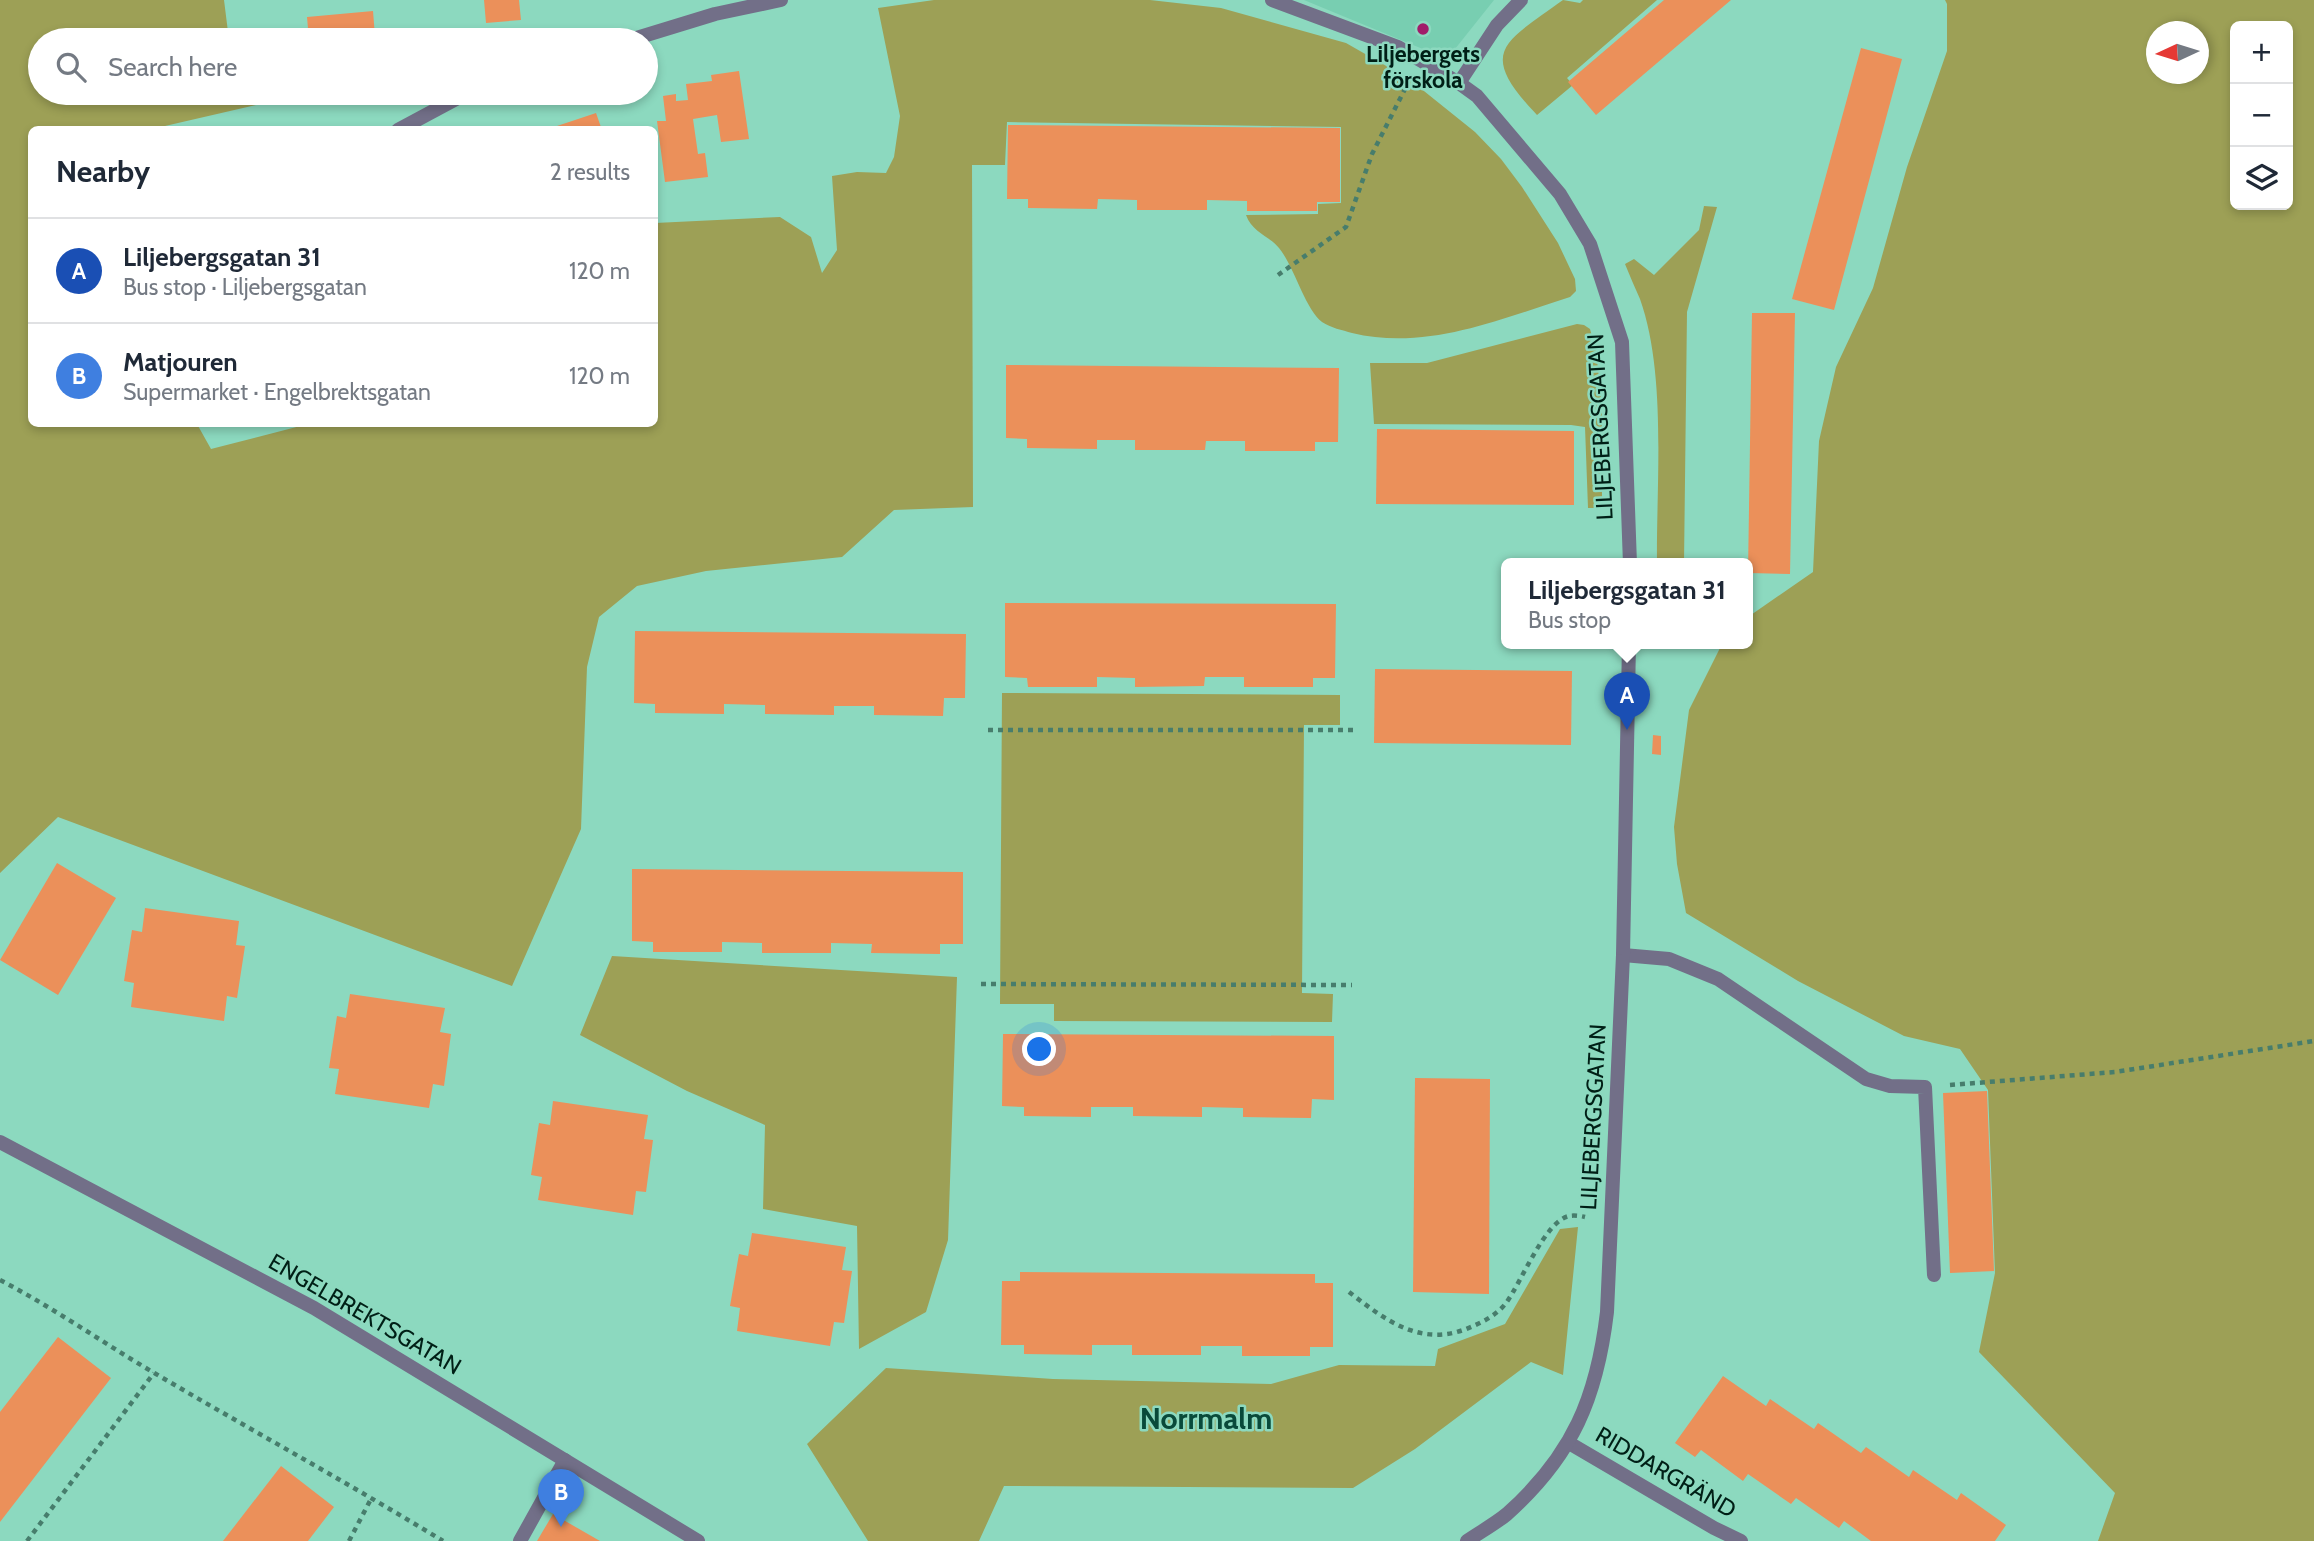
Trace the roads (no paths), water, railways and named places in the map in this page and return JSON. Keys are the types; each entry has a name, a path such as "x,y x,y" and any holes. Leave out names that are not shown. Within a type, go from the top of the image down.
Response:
{"street":[{"path":"658,32 715,14 781,0"},
{"name":"LILJEBERGSGATAN","path":"1272,0 1398,47 1459,83 1477,96 1560,194 1590,244 1622,342 1630,558"},
{"path":"1459,83 1497,25 1521,0"},
{"path":"405,126 445,105"},
{"name":"LILJEBERGSGATAN","path":"1467,1541 1506,1515 1548,1472 1569,1443 1589,1399 1602,1355 1607,1311 1623,955 1629,649"},
{"path":"1623,955 1669,959 1718,979 1866,1079 1891,1086 1925,1087 1934,1275"},
{"name":"ENGELBREKTSGATAN","path":"0,1142 314,1308 698,1541"},
{"name":"RIDDARGRÄND","path":"1569,1443 1741,1541"},
{"path":"520,1541 565,1460"}],"place":[{"name":"Liljebergets förskola","path":"1423,29"},
{"name":"Liljebergsgatan 31","path":"1627,730"},
{"name":"Matjouren","path":"561,1527"}],"district":[{"name":"Norrmalm","path":"1206,1418"}]}
